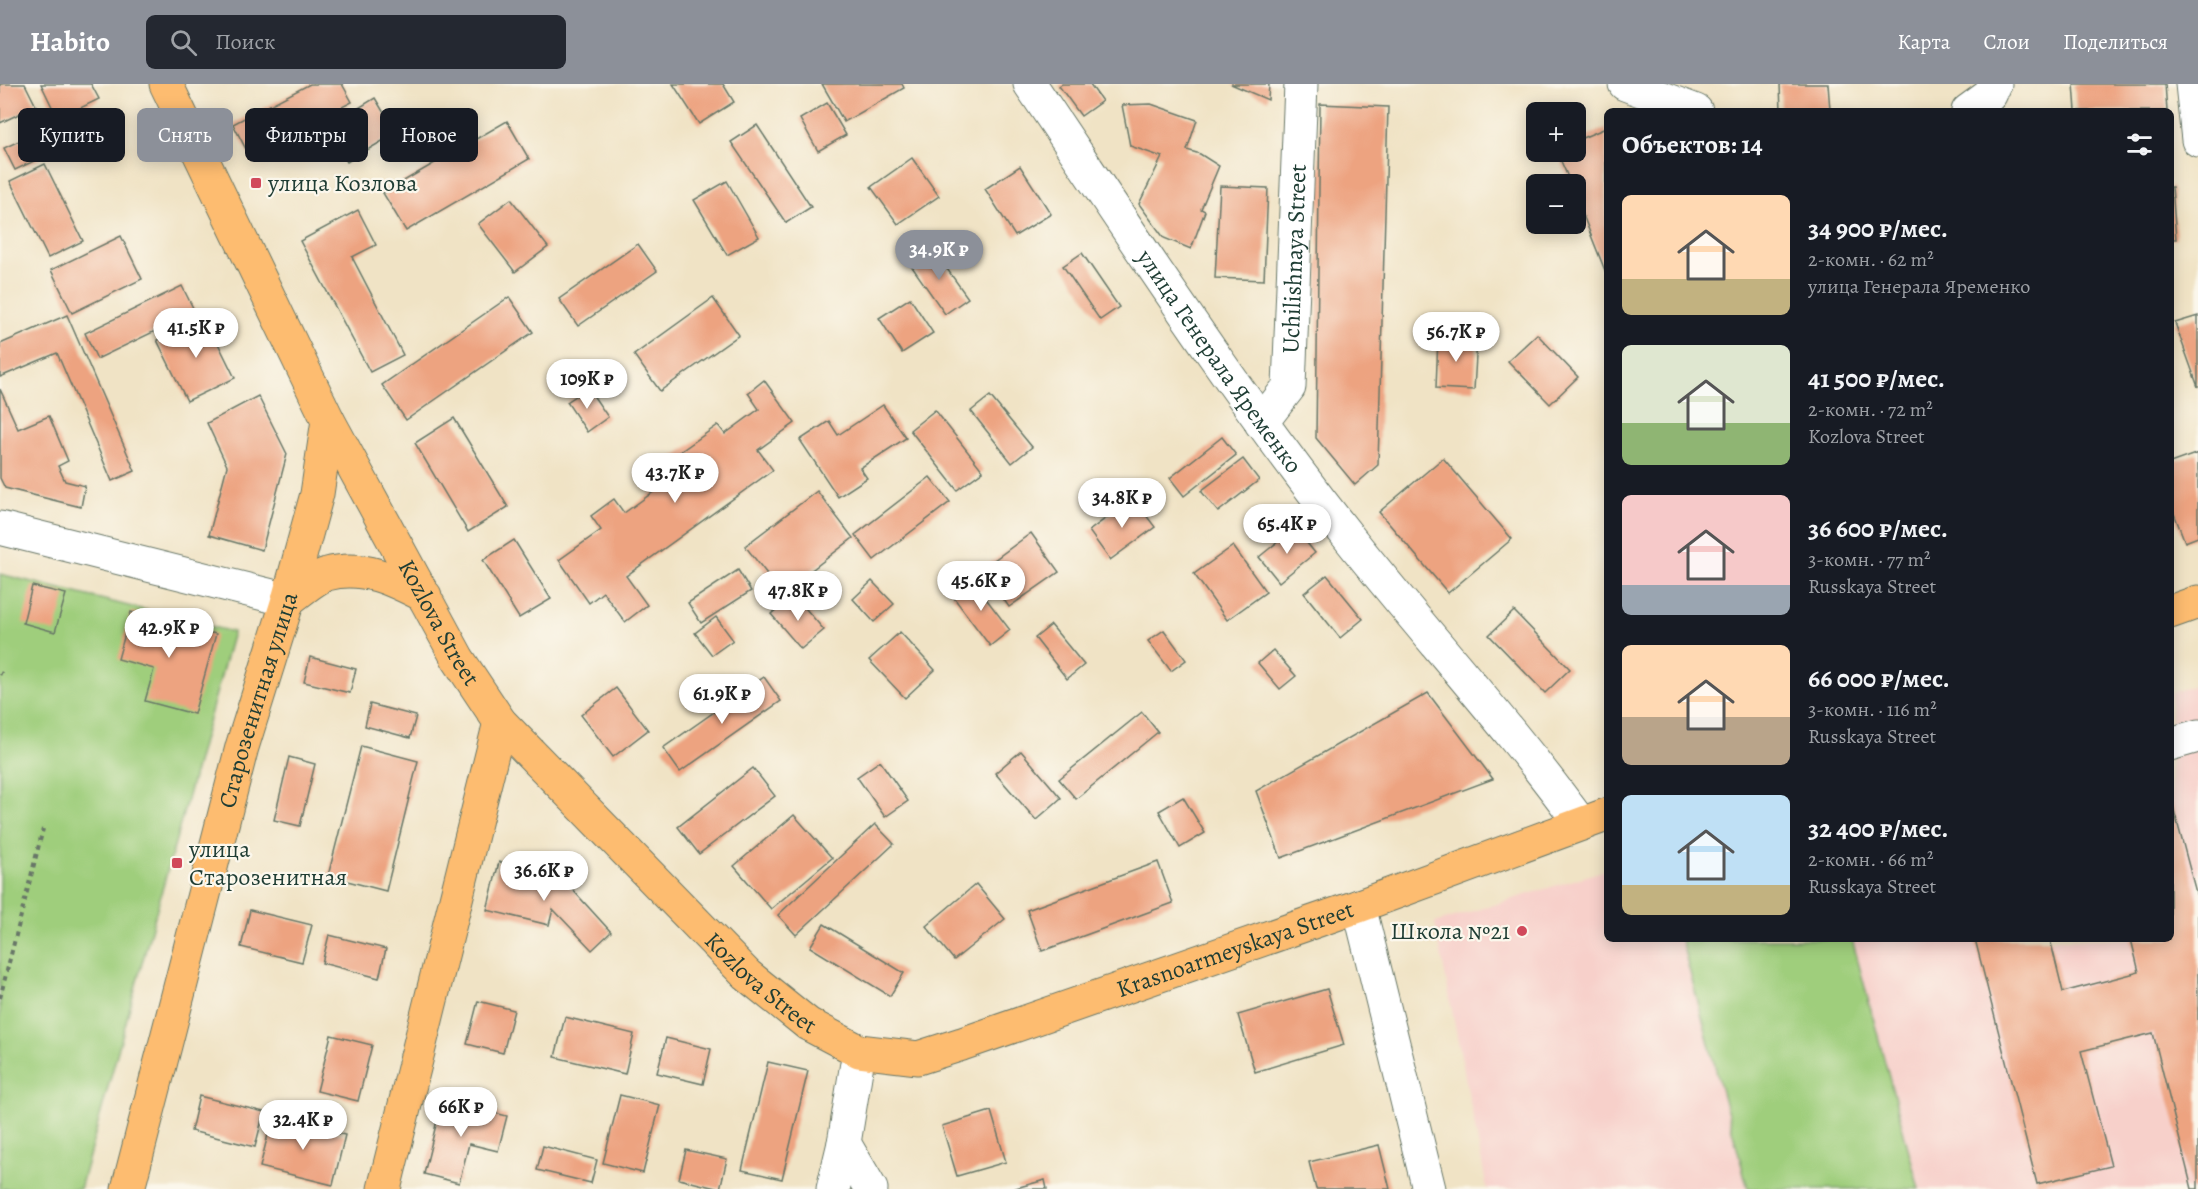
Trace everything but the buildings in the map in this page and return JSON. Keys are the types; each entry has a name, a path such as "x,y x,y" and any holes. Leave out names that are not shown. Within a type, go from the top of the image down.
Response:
{"main road":[{"name":"Kozlova Street","path":"166,84 328,420 458,659 500,722 747,975 808,1024 859,1051"},
{"name":"Старозенитная улица","path":"128,1189 242,747 288,600 317,494 328,420"},
{"path":"288,600 326,574 357,570 388,577 425,596"},
{"path":"2174,611 2198,602"},
{"path":"384,1189 500,722"},
{"name":"Krasnoarmeyskaya Street","path":"859,1051 918,1058 1359,906 1594,819"}],"street":[{"name":"улица Генерала Яременко","path":"1030,84 1261,423 1351,540 1548,778 1594,819"},
{"name":"Uchilishnaya Street","path":"1261,423 1288,387 1301,84"},
{"path":"1625,84 1688,108"},
{"path":"1972,108 1990,95 1995,84"},
{"path":"2192,84 2198,140"},
{"path":"2,524 288,600"},
{"path":"2174,743 2198,736"},
{"path":"1359,906 1429,1189"},
{"path":"833,1189 844,1143 859,1051"},
{"path":"844,1143 871,1189"}],"path":[{"path":"0,998 43,830"}],"shaded area":[{"name":"Школа №21","path":"2198,684 2198,1189 1487,1189 1435,923 1604,871 1604,942 2174,942 2174,692"}],"green space":[{"path":"0,574 233,632 80,1189 0,1189"},
{"path":"1682,942 1853,942 1919,1189 1748,1189"}],"place":[{"name":"улица Козлова","path":"256,183"},
{"name":"улица Старозенитная","path":"177,863"},
{"name":"Школа №21","path":"1522,931"}]}
